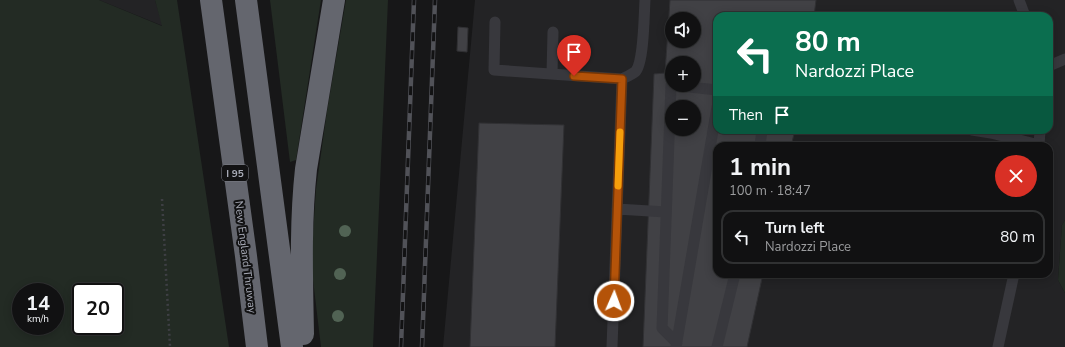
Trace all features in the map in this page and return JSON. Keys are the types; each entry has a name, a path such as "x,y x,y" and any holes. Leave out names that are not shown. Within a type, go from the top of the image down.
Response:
{"highway":[{"name":"New England Thruway","path":"211,0 257,347"},
{"path":"246,0 292,347"},
{"path":"304,347 301,247 303,195 306,168 334,0"}],"lane":[{"path":"495,22 494,70 622,79 636,71 641,57 645,0"},
{"path":"1019,0 1024,12"},
{"path":"552,74 553,32"},
{"path":"1053,64 1065,58"},
{"path":"612,347 622,79"},
{"path":"701,88 713,90"},
{"path":"671,92 662,328 676,345"},
{"path":"676,345 713,130"},
{"path":"995,134 1024,142"},
{"path":"617,209 666,212"},
{"path":"718,347 734,278"},
{"path":"998,347 1013,278"}],"path":[{"path":"162,199 170,347"}],"shaded area":[{"path":"0,0 99,0 162,26 155,0 177,0 229,347 0,347"},
{"path":"99,0 155,0 163,26"},
{"path":"270,0 321,0 296,160 290,162"},
{"path":"346,0 388,0 373,347 321,347 311,263 316,189 327,111"},
{"path":"475,0 1065,0 1065,220 1062,225 1058,280 1065,293 1065,347 443,347"},
{"path":"1065,220 1065,293 1058,280 1062,225"}],"building":[{"path":"670,0 816,0 814,12 713,12 713,134 794,134 792,142 713,142 713,278 762,278 747,347 643,347 654,74 665,73 665,92 701,92 701,56 666,56 667,48 701,48 701,12 669,12"},
{"path":"458,27 468,28 467,52 457,51"},
{"path":"479,123 564,125 555,347 470,347"}],"railway":[{"path":"401,347 414,0"},
{"path":"422,347 435,0"}],"slow traffic":[{"path":"618,186 620,132"}],"route":[{"path":"574,76 622,79 614,301"}]}
